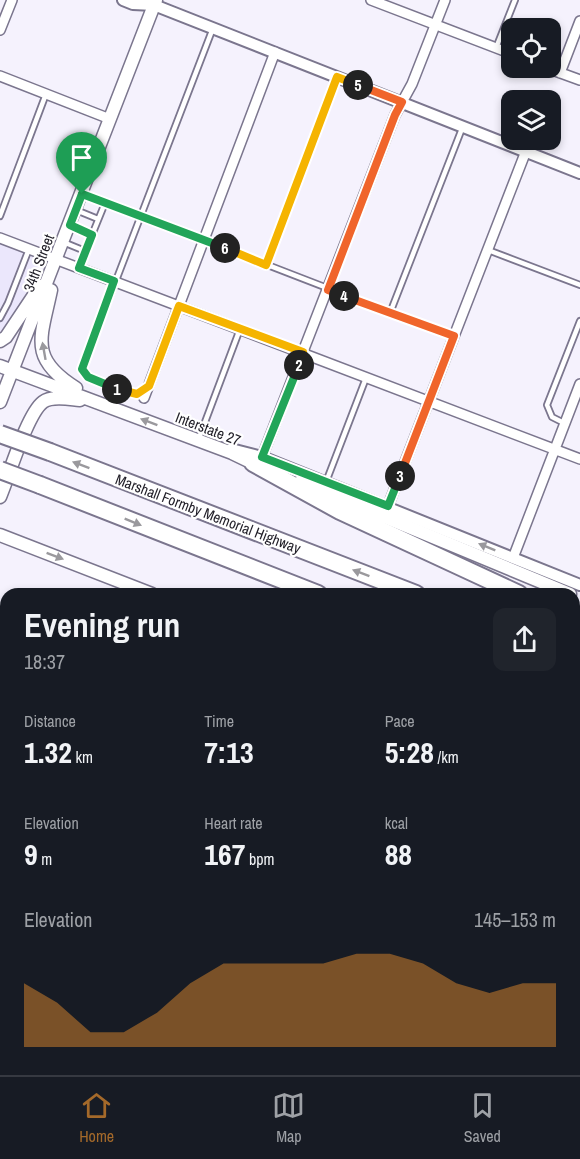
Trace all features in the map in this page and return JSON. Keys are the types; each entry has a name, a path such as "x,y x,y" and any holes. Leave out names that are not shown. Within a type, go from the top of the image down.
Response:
{"highway":[{"name":"Marshall Formby Memorial Highway","path":"0,434 401,588"},
{"path":"258,460 340,512 506,588"},
{"path":"0,470 303,588"}],"main road":[{"name":"34th Street","path":"0,402 6,368 57,259 152,2"},
{"path":"0,341 6,337 57,259"},
{"path":"57,259 44,321 42,349 51,371 99,403"},
{"name":"Interstate 27","path":"6,368 258,460 508,562 559,588"},
{"path":"0,497 33,413 44,401 59,398 99,403"},
{"path":"1,535 137,588"}],"street":[{"path":"0,30 12,0"},
{"path":"123,0 133,4 152,2 580,172"},
{"path":"373,0 501,50"},
{"path":"445,0 412,84 395,115 328,290 258,460 326,482 388,506 508,562 580,585"},
{"path":"561,70 580,21"},
{"path":"144,398 275,52"},
{"path":"561,73 580,80"},
{"path":"0,76 110,119"},
{"path":"388,506 526,151"},
{"path":"0,238 580,459"},
{"path":"508,562 580,384"}],"lane":[{"path":"496,48 515,0"},
{"path":"149,386 137,394 112,388 88,377 82,369 213,28"},
{"path":"266,265 337,77"},
{"path":"0,216 46,94"},
{"path":"390,313 463,126"},
{"path":"82,194 328,290 454,336"},
{"path":"79,268 105,203"},
{"path":"75,210 98,219"},
{"path":"70,225 92,235"},
{"path":"63,242 86,251"},
{"path":"0,318 29,249"},
{"path":"488,250 580,285"},
{"path":"8,303 24,311"},
{"path":"565,424 552,417 548,405 580,321"},
{"path":"198,440 240,329"},
{"path":"326,482 366,377"}],"shaded area":[{"path":"0,243 41,259 14,319 0,338"}],"route":[{"path":"337,77 402,102 328,290 454,336 388,506 262,457 303,352 179,306 149,386 137,394 112,388 88,377 82,369 114,281 79,268 92,235 70,225 82,194 266,265 337,77"}]}
